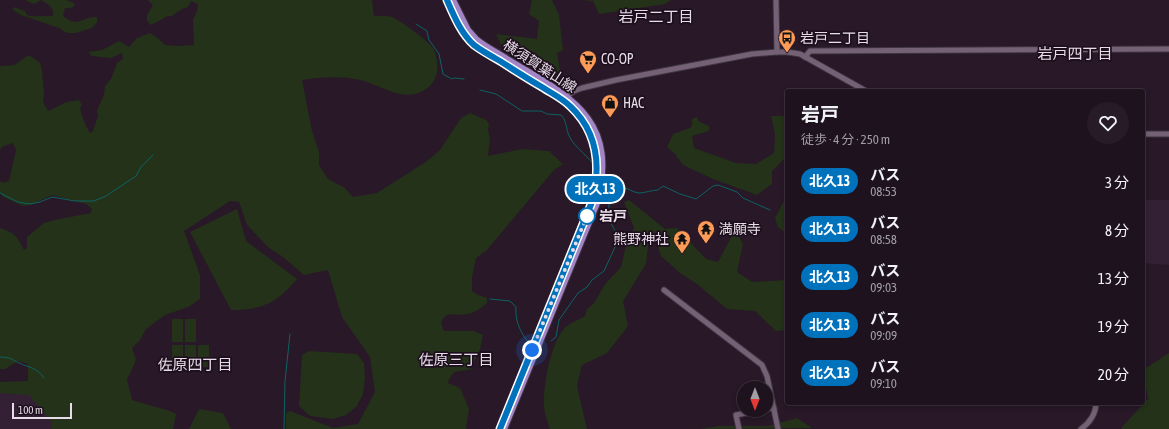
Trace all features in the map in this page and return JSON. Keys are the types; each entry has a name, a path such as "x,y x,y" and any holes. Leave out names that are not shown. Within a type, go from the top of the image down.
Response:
{"main road":[{"name":"横須賀葉山線","path":"447,0 460,27 466,37 474,45 565,98 569,105 581,118 592,139 597,163 592,202 500,429"},
{"name":"横須賀葉山線","path":"453,0 468,30 476,39 565,98 587,115 597,136 602,152 603,180 589,225 504,429"}],"street":[{"path":"776,0 776,52"},
{"path":"805,56 810,51 1169,49"},
{"path":"565,98 582,88 616,80 752,54 776,52 796,53 805,56 863,89"},
{"path":"1145,134 1169,134"},
{"path":"664,290 762,366 767,376 778,429"},
{"path":"1081,429 1090,420 1096,405"},
{"path":"737,415 739,428"}],"shaded area":[{"path":"1145,200 1169,200 1169,265 1145,263"},
{"path":"0,391 30,392 55,425 55,429 0,429"}],"green space":[{"path":"25,0 41,0 34,4"},
{"path":"41,0 66,0 74,3 74,6 71,8 65,8 63,16 73,22 97,17 97,22 92,28 76,33 69,33 21,15 13,10 14,7 25,11 27,15 30,16 53,16 53,10 48,4"},
{"path":"148,0 372,0 374,16 392,17 425,40 434,49 437,62 437,74 429,87 418,93 411,95 396,93 360,80 338,77 302,80 312,131 319,152 319,165 328,179 345,188 353,197 377,193 427,161 440,150 461,118 470,113 486,120 489,124 488,130 490,139 488,156 522,149 549,151 563,164 554,170 486,251 476,258 472,277 472,291 487,298 487,303 471,313 463,315 452,314 446,316 441,323 444,331 474,331 483,335 480,349 471,369 454,373 448,383 460,388 469,409 466,429 286,429 286,413 290,411 333,428 358,424 375,392 370,357 342,317 328,270 304,275 283,257 269,248 247,225 239,202 230,201 184,231 200,275 200,299 188,307 165,315 146,329 140,340 132,348 136,360 127,380 132,400 176,414 173,429 52,429 52,422 29,395 0,393 0,382 28,381 28,364 18,361 5,369 0,369 0,228 15,236 24,250 27,248 27,237 44,223 91,213 92,209 86,204 52,195 31,205 23,206 3,197 0,193 0,181 3,183 9,181 16,150 13,143 2,147 0,150 0,66 14,65 29,55 40,63 44,95 43,102 48,111 67,102 79,100 82,105 80,108 83,118 90,133 93,131 98,116 97,110 104,95 105,86 111,79 117,63 123,59 122,53 111,58 91,56 89,52 102,50 119,41 129,47 137,38 150,33 165,45 194,45 193,20 198,4 191,1 188,7 151,25 147,21 147,15 153,5"},
{"path":"532,0 552,0 559,15 563,50 557,53 562,74 559,80 501,45 496,34 537,39 539,21 529,14"},
{"path":"582,0 671,0 665,4 599,14 593,1"},
{"path":"771,116 783,116 785,119 785,158 772,171 772,184 757,195 713,179 683,165 675,154 667,147 673,134 690,128 692,126 692,119 697,117 698,121 709,126 709,131 692,136 694,148 736,163 756,164 774,153 775,135"},
{"path":"785,199 785,232 778,227 775,218"},
{"path":"629,200 665,229 677,228 706,259 718,262 735,230 743,244 737,272 752,282 785,280 785,330 776,331 755,311 727,309 697,284 680,273 661,256 656,241 649,239 646,264 623,301 628,326 607,353 582,365 577,386 587,429 550,429 545,411 544,397 552,352 561,333 568,325 585,316 587,309 594,303 606,283 621,267 627,241 634,228 624,202"},
{"path":"237,209 246,241 297,279 274,301 262,306 244,310 231,310 190,232"},
{"path":"172,319 183,319 183,342 172,342"},
{"path":"185,319 196,319 196,342 185,342"},
{"path":"172,345 183,345 183,367 172,367"},
{"path":"185,345 196,345 196,367 185,367"},
{"path":"198,345 209,345 209,367 198,367"},
{"path":"309,351 357,354 364,363 365,378 363,394 357,406 346,415 333,419 310,416 299,406 302,355"},
{"path":"1169,353 1169,429 1121,428 1142,405 1145,405 1145,402 1148,399 1145,382 1145,369"},
{"path":"199,409 223,413 231,429 189,429"},
{"path":"797,418 812,428 701,429 718,426 768,426"}],"waterway":[{"path":"416,24 427,31 429,40 439,54 443,74 452,79 464,79"},
{"path":"480,90 496,94 522,111 541,111 547,114 561,115 565,121 572,141 593,163"},
{"path":"0,193 18,202 30,204 52,197 75,201 94,201 106,196 136,176 141,167 153,155"},
{"path":"613,186 624,187 639,193 658,190 663,186 680,194 696,199 713,186 718,185 737,192 743,198 770,210"},
{"path":"551,341 556,337 559,320 578,293 587,287 592,280 604,271 616,245 617,234 609,220 610,194 615,187"},
{"path":"490,299 510,301 516,307 516,317 519,326 529,343"},
{"path":"284,429 285,381 290,334"},
{"path":"0,357 10,358 33,368 44,378"}],"bus line":[{"name":"北久13","path":"447,0 460,27 466,37 474,45 562,100 576,112 581,118 592,139 597,163 597,173 592,202 500,429"}],"place":[{"name":"岩戸二丁目","path":"787,53"},
{"name":"CO-OP","path":"588,74"},
{"name":"HAC","path":"610,118"},
{"name":"岩戸","path":"587,216"},
{"name":"満願寺","path":"706,244"},
{"name":"熊野神社","path":"682,254"}],"district":[{"name":"岩戸二丁目","path":"656,16"},
{"name":"岩戸四丁目","path":"1075,53"},
{"name":"佐原三丁目","path":"456,359"},
{"name":"佐原四丁目","path":"195,364"}],"route":[{"path":"532,350 587,216"}]}
